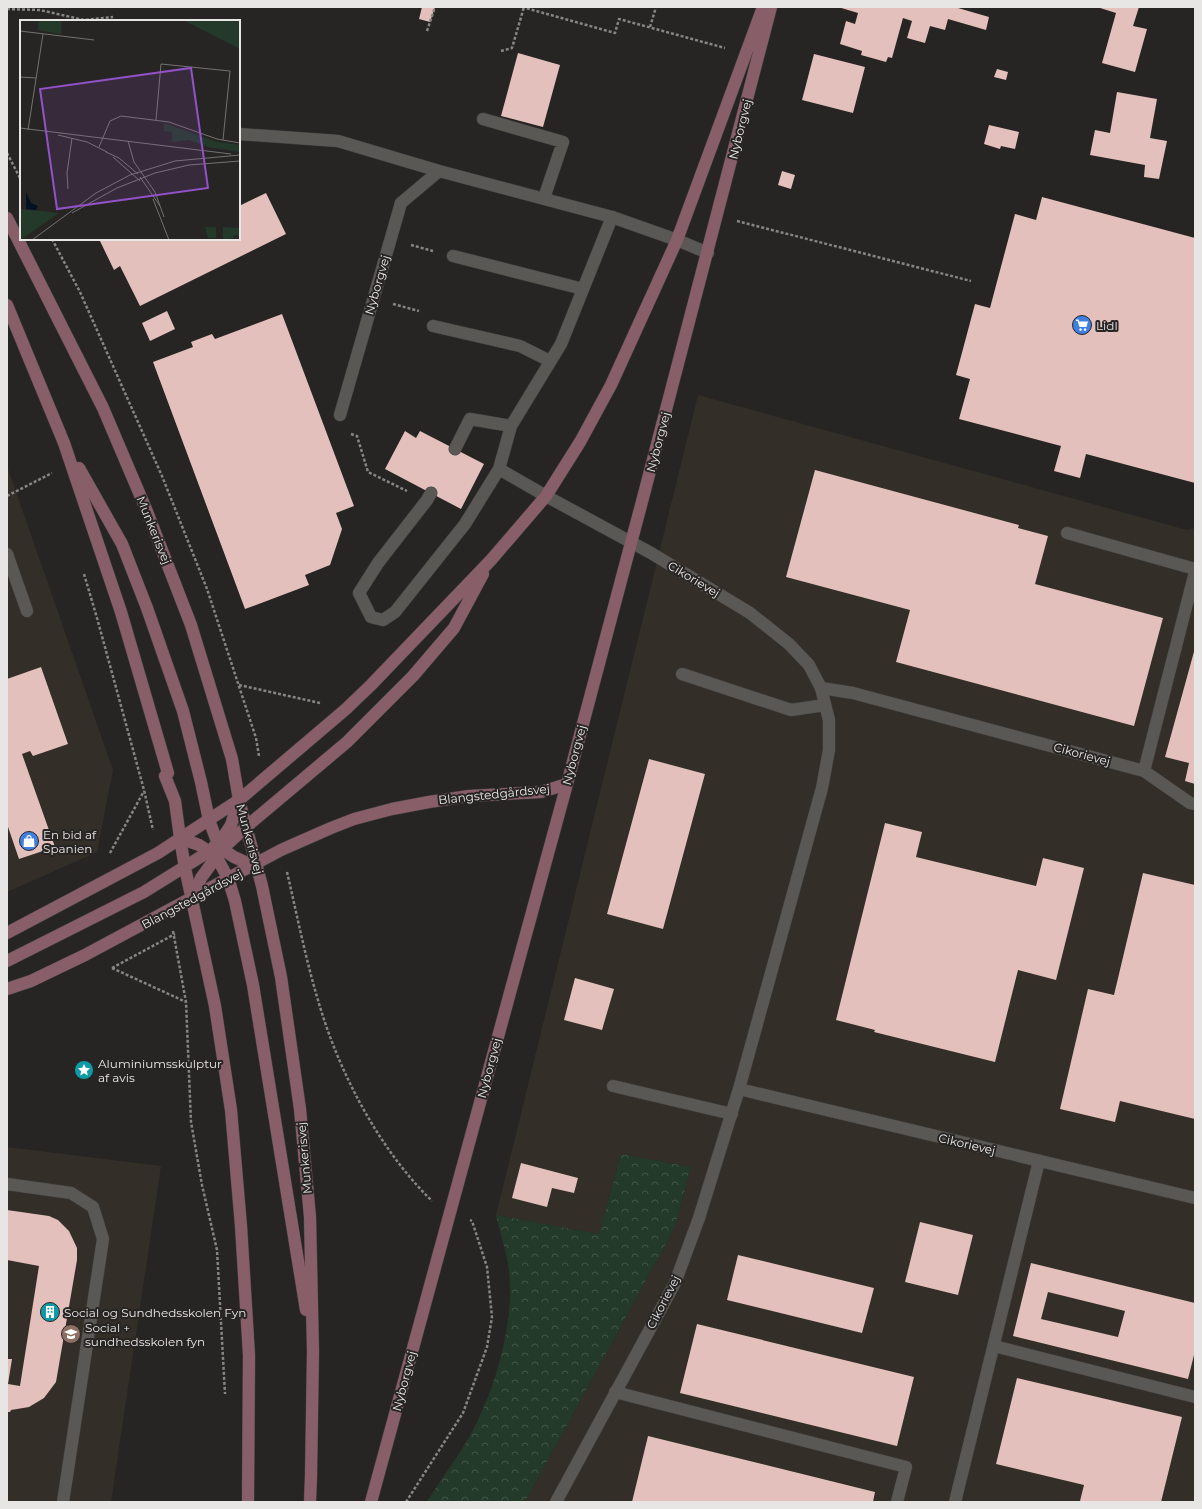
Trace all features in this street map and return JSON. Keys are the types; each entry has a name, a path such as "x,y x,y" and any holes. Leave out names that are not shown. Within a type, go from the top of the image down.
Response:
{"main road":[{"name":"Nyborgvej","path":"180,838 239,800 346,709 491,560 546,496 580,442 611,385 677,240 763,7"},
{"name":"Nyborgvej","path":"371,1502 567,784 708,253 771,7"},
{"name":"Munkerisvej","path":"7,218 103,408 146,509 191,625 232,759 239,800 262,886 281,978 300,1109 310,1217 313,1351 310,1502"},
{"path":"7,304 64,443 121,612 166,766 168,774 166,776 175,801 185,868 215,1006 231,1110 241,1226 249,1355 248,1502"},
{"path":"64,443 122,544 147,608 183,712 217,850 236,901 253,985 313,1351"},
{"path":"7,960 144,892 217,850 246,827 347,742 413,676 454,628 491,560"},
{"name":"Blangstedgårdsvej","path":"7,989 31,981 85,955 281,850 354,819 392,809 429,802 469,796 541,792 567,784"},
{"path":"192,899 201,878 231,825 239,800"},
{"path":"180,838 217,850 245,862 256,864"},
{"path":"7,933 152,856 180,838"}],"street":[{"path":"483,119 563,142 544,198"},
{"path":"240,134 338,141 439,171 544,198 612,218 677,240 708,253"},
{"name":"Nyborgvej","path":"340,415 401,203 439,171"},
{"path":"429,497 378,563 359,593 370,616 383,620 395,612 465,524 498,469 511,426 561,344 612,218"},
{"path":"453,256 583,289"},
{"path":"433,326 520,346 550,361"},
{"path":"455,449 470,420 511,426"},
{"name":"Cikorievej","path":"498,469 651,553 750,613 789,644 809,665 821,688 829,720 829,750 822,788 732,1114 699,1218 675,1283 556,1502"},
{"path":"1067,533 1195,571 1144,771"},
{"path":"7,554 28,611"},
{"path":"682,674 791,710 825,705"},
{"name":"Cikorievej","path":"821,688 852,693 1144,771 1190,803 1195,804"},
{"path":"613,1086 732,1114"},
{"name":"Cikorievej","path":"739,1089 1195,1198"},
{"path":"955,1502 1039,1161"},
{"path":"7,1184 71,1193 93,1207 103,1239 63,1502"},
{"path":"994,1346 1195,1397"},
{"path":"615,1392 906,1467 896,1502"}],"path":[{"path":"427,31 435,7"},
{"path":"501,51 512,48 524,7 615,33 619,19 746,53"},
{"path":"650,27 656,7"},
{"path":"7,9 40,10 84,20 113,17"},
{"path":"7,153 20,178"},
{"path":"717,216 971,281"},
{"path":"391,240 453,256"},
{"path":"374,299 433,315 433,326"},
{"path":"340,415 338,429 357,436 368,472 429,497"},
{"path":"7,496 52,473 50,466"},
{"path":"83,572 144,790 111,852 102,882"},
{"path":"238,685 346,709"},
{"path":"262,886 293,870"},
{"path":"287,873 317,995 332,1042 351,1086 402,1168 431,1200 449,1212 472,1221 487,1267 492,1317 487,1347 463,1414 406,1502"},
{"path":"170,910 186,1002 191,1122 202,1185 217,1250 226,1397"},
{"path":"112,968 197,922"},
{"path":"85,955 186,1002"}],"shaded area":[{"path":"698,395 1187,530 1195,528 1195,1502 525,1502 675,1227 691,1167 621,1154 599,1234 496,1215"},
{"path":"7,466 113,770 97,852 7,892"},
{"name":"Social + sundhedsskolen fyn","path":"7,1147 161,1166 111,1502 7,1502"}],"green space":[{"path":"621,1154 691,1167 675,1227 525,1502 427,1502 473,1430 489,1394 502,1353 509,1310 510,1290 508,1264 496,1215 599,1234"}],"building":[{"path":"422,7 435,7 430,22 419,19"},
{"path":"838,7 958,7 989,17 986,30 948,19 945,30 930,26 925,43 907,38 912,21 903,18 892,58 888,57 886,62 861,55 862,51 840,44 846,21 855,24 858,13"},
{"path":"1097,7 1139,7 1133,26 1147,29 1135,72 1102,63 1116,13"},
{"path":"518,53 560,65 543,127 501,116"},
{"path":"814,54 865,67 853,113 802,100"},
{"path":"997,69 1008,72 1006,80 994,77"},
{"path":"1117,92 1157,99 1150,138 1167,141 1159,179 1144,177 1145,165 1090,155 1095,130 1110,133"},
{"path":"989,125 1019,132 1015,149 1001,146 1000,149 984,144"},
{"path":"782,171 795,175 791,189 778,185"},
{"path":"266,193 286,234 140,306 120,266 114,270 99,240 240,240 240,206"},
{"name":"Lidl","path":"1042,197 1195,238 1195,483 1086,454 1080,478 1054,471 1061,446 959,419 970,379 956,375 975,304 990,308 1015,214 1036,220"},
{"path":"167,311 175,329 150,341 142,323"},
{"path":"282,314 354,506 336,513 342,529 330,565 305,575 309,585 245,609 153,362 193,347 191,342 212,334 215,339"},
{"path":"405,431 416,438 420,431 484,464 461,509 385,469"},
{"path":"815,470 1019,525 1018,528 1048,536 1035,584 1163,618 1134,726 896,662 910,610 786,577"},
{"path":"1195,648 1195,784 1185,781 1189,763 1165,757"},
{"path":"41,667 68,744 33,756 30,751 22,754 55,847 19,859 7,824 7,679"},
{"path":"649,759 705,774 663,929 607,914"},
{"path":"885,823 922,832 916,857 1036,886 1043,858 1084,868 1056,980 1018,970 995,1062 874,1032 875,1030 836,1020"},
{"path":"1143,873 1195,885 1195,1119 1120,1101 1115,1122 1060,1109 1088,989 1114,995"},
{"path":"575,978 614,989 602,1030 564,1020"},
{"path":"521,1163 578,1178 574,1193 552,1188 547,1207 512,1198"},
{"name":"Social og Sundhedsskolen Fyn","path":"7,1210 49,1216 58,1220 69,1231 77,1248 77,1260 56,1382 44,1398 29,1407 11,1410 10,1412 7,1412 7,1359 12,1359 8,1384 20,1386 39,1266 7,1260"},
{"path":"920,1222 973,1235 958,1295 905,1282"},
{"path":"738,1255 874,1288 862,1333 727,1300"},
{"path":"1031,1263 1195,1303 1195,1351 1188,1379 1013,1336","holes":["1048,1292 1125,1311 1118,1337 1041,1319"]},
{"path":"697,1324 914,1377 897,1446 680,1393"},
{"path":"1017,1378 1182,1417 1161,1502 1083,1502 1080,1501 1084,1485 996,1464"},
{"path":"648,1436 875,1492 873,1502 632,1502"}],"place":[{"name":"Lidl","path":"1082,325"},
{"name":"En bid af Spanien","path":"29,841"},
{"name":"Aluminiumsskulptur af avis","path":"84,1070"},
{"name":"Social og Sundhedsskolen Fyn","path":"50,1312"},
{"name":"Social + sundhedsskolen fyn","path":"71,1334"}]}
